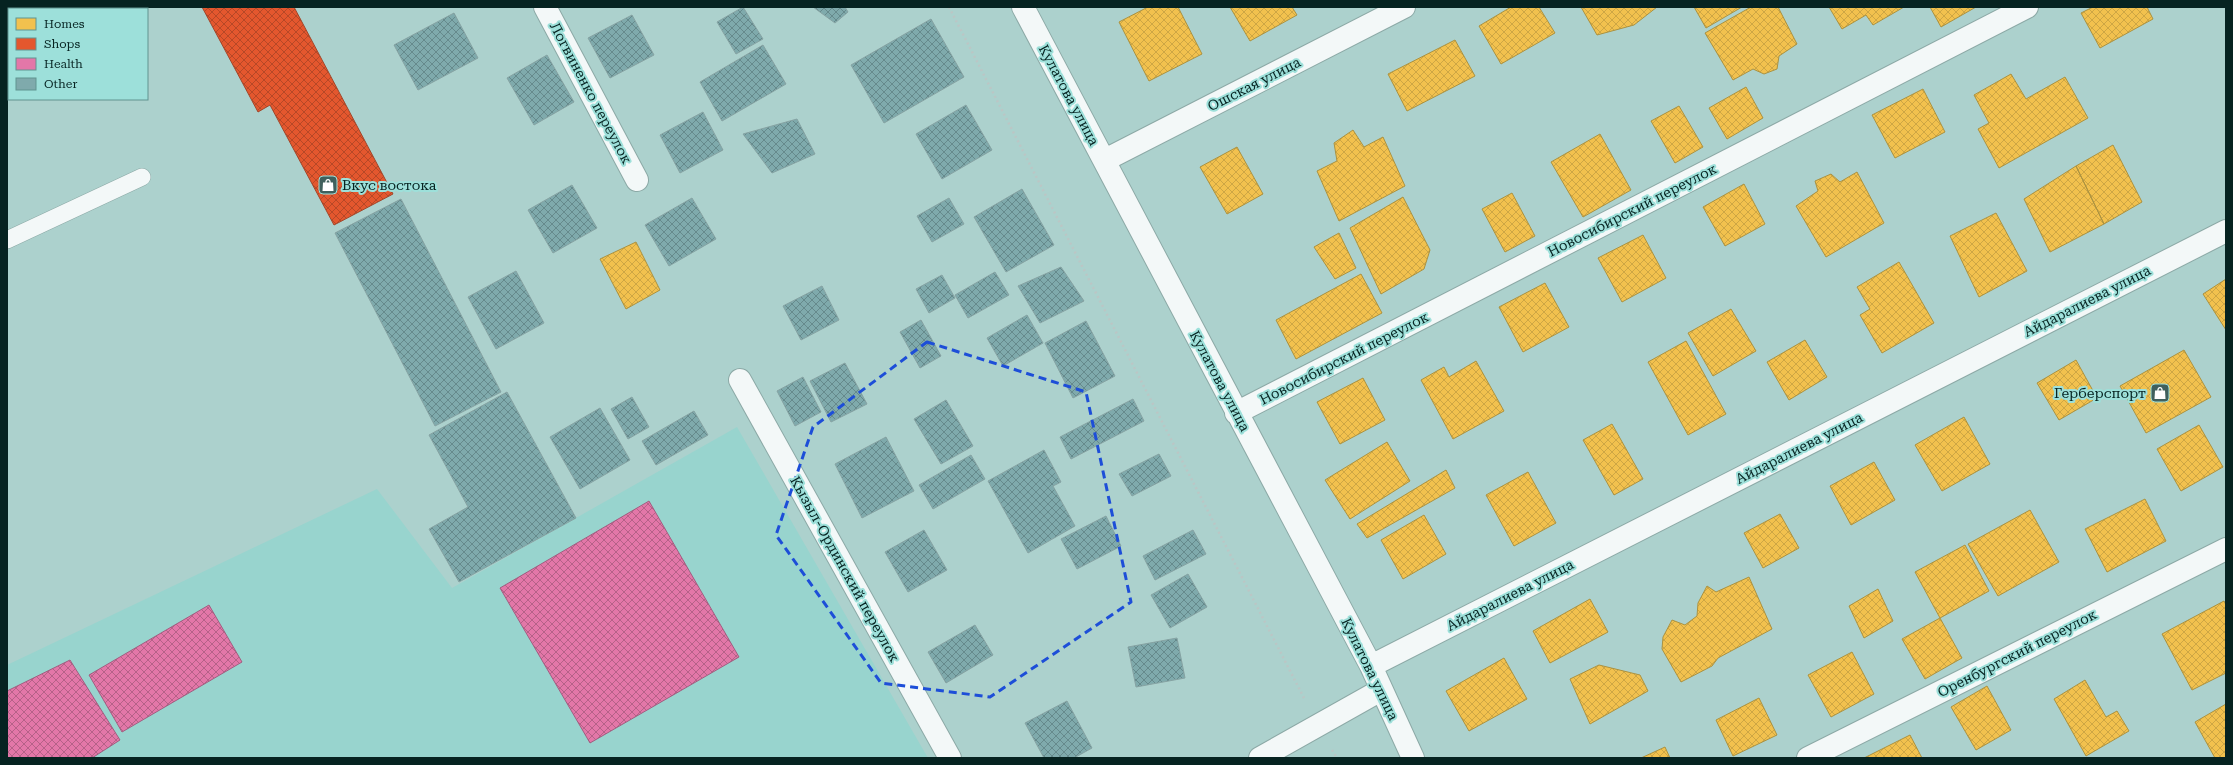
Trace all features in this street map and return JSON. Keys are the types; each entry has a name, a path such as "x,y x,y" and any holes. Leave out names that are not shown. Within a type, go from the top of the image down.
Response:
{"street":[{"name":"Логвиненко переулок","path":"546,7 637,180"},
{"name":"Кулатова улица","path":"1023,7 1105,160 1236,413 1371,666 1413,758"},
{"name":"Ошская улица","path":"1105,160 1404,7"},
{"name":"Новосибирский переулок","path":"1236,413 2027,7"},
{"name":"Айдаралиева улица","path":"1371,666 2226,231"},
{"name":"Кызыл-Ординский переулок","path":"740,380 950,758"},
{"name":"Оренбургский переулок","path":"1808,758 2226,549"},
{"path":"1260,758 1381,690"}],"lane":[{"path":"7,240 142,177"}],"path":[{"path":"949,7 1318,726 1337,758"}],"highlighted area":[{"path":"927,342 1086,392 1131,602 990,697 881,683 776,535 813,427"}],"shaded area":[{"path":"737,427 928,758 7,758 7,665 377,489 452,588"}],"building: Homes":[{"path":"1148,7 1178,7 1202,54 1149,81 1119,22"},
{"path":"1230,7 1292,7 1297,15 1250,41"},
{"path":"1511,7 1539,7 1555,33 1501,64 1479,26"},
{"path":"1581,7 1657,7 1634,25 1597,35"},
{"path":"1694,7 1742,7 1706,28"},
{"path":"1751,7 1778,7 1797,44 1779,56 1777,69 1764,74 1753,69 1733,80 1705,33"},
{"path":"1829,7 1904,7 1873,25 1866,15 1842,29"},
{"path":"1930,7 1976,7 1941,27"},
{"path":"2093,7 2147,7 2153,19 2100,48 2081,13"},
{"path":"1455,40 1475,76 1407,111 1388,74"},
{"path":"2011,74 2026,99 2065,77 2088,118 1999,168 1978,129 1989,123 1974,95"},
{"path":"1746,87 1763,118 1727,139 1709,108"},
{"path":"1923,89 1945,132 1895,158 1872,115"},
{"path":"1679,106 1703,147 1675,163 1651,121"},
{"path":"1353,130 1364,147 1383,137 1405,186 1339,221 1317,171 1337,161 1334,143"},
{"path":"1600,134 1631,190 1583,217 1551,162"},
{"path":"2113,145 2142,202 2104,224 2076,166"},
{"path":"1237,147 1263,194 1227,214 1200,167"},
{"path":"2076,166 2104,224 2050,252 2024,199"},
{"path":"1857,172 1884,223 1826,257 1796,206 1818,191 1815,181 1831,174 1840,182"},
{"path":"1744,184 1765,224 1725,246 1703,207"},
{"path":"1512,193 1535,236 1505,252 1482,209"},
{"path":"1403,197 1430,250 1424,269 1381,294 1350,228"},
{"path":"1996,213 2027,271 1979,297 1950,236"},
{"path":"1339,233 1356,268 1335,279 1314,247"},
{"path":"1643,235 1666,278 1622,302 1598,258"},
{"path":"636,242 660,290 626,309 600,259"},
{"path":"1899,262 1934,323 1882,353 1860,315 1870,309 1857,287"},
{"path":"1361,274 1382,313 1296,359 1276,320"},
{"path":"2226,279 2226,330 2203,294"},
{"path":"1545,283 1569,327 1523,352 1499,307"},
{"path":"1731,309 1756,351 1713,376 1688,333"},
{"path":"1805,340 1827,377 1789,400 1767,362"},
{"path":"1686,341 1726,414 1688,435 1648,362"},
{"path":"2184,350 2211,397 2146,433 2120,386"},
{"path":"2076,360 2097,398 2059,420 2037,383"},
{"path":"1476,361 1504,411 1453,439 1421,380 1444,367 1449,377"},
{"path":"1363,378 1385,420 1340,444 1317,402"},
{"path":"1964,417 1990,464 1942,491 1915,445"},
{"path":"1612,424 1643,479 1614,495 1583,440"},
{"path":"2199,425 2223,467 2181,491 2157,449"},
{"path":"1387,442 1410,481 1350,519 1325,480"},
{"path":"1874,462 1895,500 1851,525 1830,486"},
{"path":"1446,470 1455,488 1367,538 1357,524"},
{"path":"1528,472 1556,523 1514,546 1486,495"},
{"path":"2145,499 2166,541 2107,572 2085,529"},
{"path":"2030,510 2059,562 1998,596 1968,544"},
{"path":"1780,514 1799,548 1763,568 1744,533"},
{"path":"1424,515 1446,554 1403,579 1381,540"},
{"path":"1965,545 1989,591 1940,618 1915,572"},
{"path":"1749,577 1772,629 1718,658 1712,666 1681,682 1662,649 1663,637 1672,620 1685,625 1697,616 1698,603 1707,586 1716,592"},
{"path":"1878,589 1893,621 1864,638 1849,606"},
{"path":"1590,599 1608,632 1550,663 1533,631"},
{"path":"2224,601 2226,605 2226,673 2192,690 2162,634"},
{"path":"1940,618 1962,658 1925,679 1902,639"},
{"path":"1852,652 1874,694 1831,717 1808,675"},
{"path":"1504,658 1527,699 1469,731 1446,691"},
{"path":"1599,665 1640,675 1648,691 1590,724 1570,679"},
{"path":"2085,680 2106,717 2117,711 2129,731 2086,756 2054,699"},
{"path":"1987,686 2011,730 1976,750 1951,707"},
{"path":"1759,698 1777,735 1733,756 1716,720"},
{"path":"2226,704 2226,758 2215,758 2195,722"},
{"path":"1910,735 1922,758 1864,758"},
{"path":"1665,747 1670,758 1641,758"}],"building: Shops":[{"path":"202,7 294,7 393,194 334,225 270,105 258,112"}],"building: Health":[{"path":"649,501 739,657 590,743 500,588"},
{"path":"209,605 242,662 122,732 89,675"},
{"path":"70,660 120,740 92,758 7,758 7,691"}],"building: Other":[{"path":"743,7 763,39 736,54 717,22"},
{"path":"813,7 845,7 848,12 835,23"},
{"path":"454,13 478,58 418,90 394,45"},
{"path":"632,15 654,55 610,78 588,38"},
{"path":"931,19 964,77 884,123 851,65"},
{"path":"763,45 786,84 722,121 700,82"},
{"path":"547,55 574,102 534,125 507,78"},
{"path":"966,105 992,150 942,179 916,134"},
{"path":"703,112 723,150 680,173 660,135"},
{"path":"797,119 815,154 772,173 743,134"},
{"path":"572,185 597,228 553,253 528,210"},
{"path":"1022,189 1054,245 1006,272 974,217"},
{"path":"692,198 716,239 669,266 645,225"},
{"path":"949,198 964,224 932,242 917,216"},
{"path":"401,199 501,392 435,426 335,233"},
{"path":"1061,267 1084,301 1040,323 1018,286"},
{"path":"516,271 544,323 496,349 468,297"},
{"path":"995,272 1009,295 968,318 955,295"},
{"path":"942,275 955,298 929,313 916,289"},
{"path":"822,286 839,320 801,340 783,306"},
{"path":"1027,315 1043,343 1003,366 987,338"},
{"path":"921,320 941,356 920,368 900,332"},
{"path":"1086,321 1115,376 1073,398 1045,343"},
{"path":"845,363 867,404 831,422 810,381"},
{"path":"803,377 821,412 795,426 777,391"},
{"path":"507,392 576,518 459,582 429,529 468,507 429,435"},
{"path":"632,397 649,427 628,439 611,409"},
{"path":"1133,399 1144,421 1071,459 1060,437"},
{"path":"946,400 973,446 941,464 914,419"},
{"path":"600,408 630,460 580,489 550,437"},
{"path":"694,411 708,435 656,465 642,441"},
{"path":"886,437 914,491 862,518 835,464"},
{"path":"1044,450 1061,482 1053,486 1075,526 1028,553 988,481"},
{"path":"1159,454 1171,476 1132,496 1119,474"},
{"path":"971,455 985,479 933,509 919,485"},
{"path":"1106,516 1121,546 1077,569 1061,539"},
{"path":"924,530 947,570 908,592 885,552"},
{"path":"1193,530 1206,554 1155,580 1143,556"},
{"path":"1188,574 1207,607 1170,628 1151,595"},
{"path":"975,625 993,655 946,683 928,652"},
{"path":"1177,638 1185,678 1136,687 1128,647"},
{"path":"1067,701 1092,748 1074,758 1044,758 1025,723"}],"place":[{"name":"Вкус востока","path":"328,185"},
{"name":"Герберспорт","path":"2160,393"}]}
